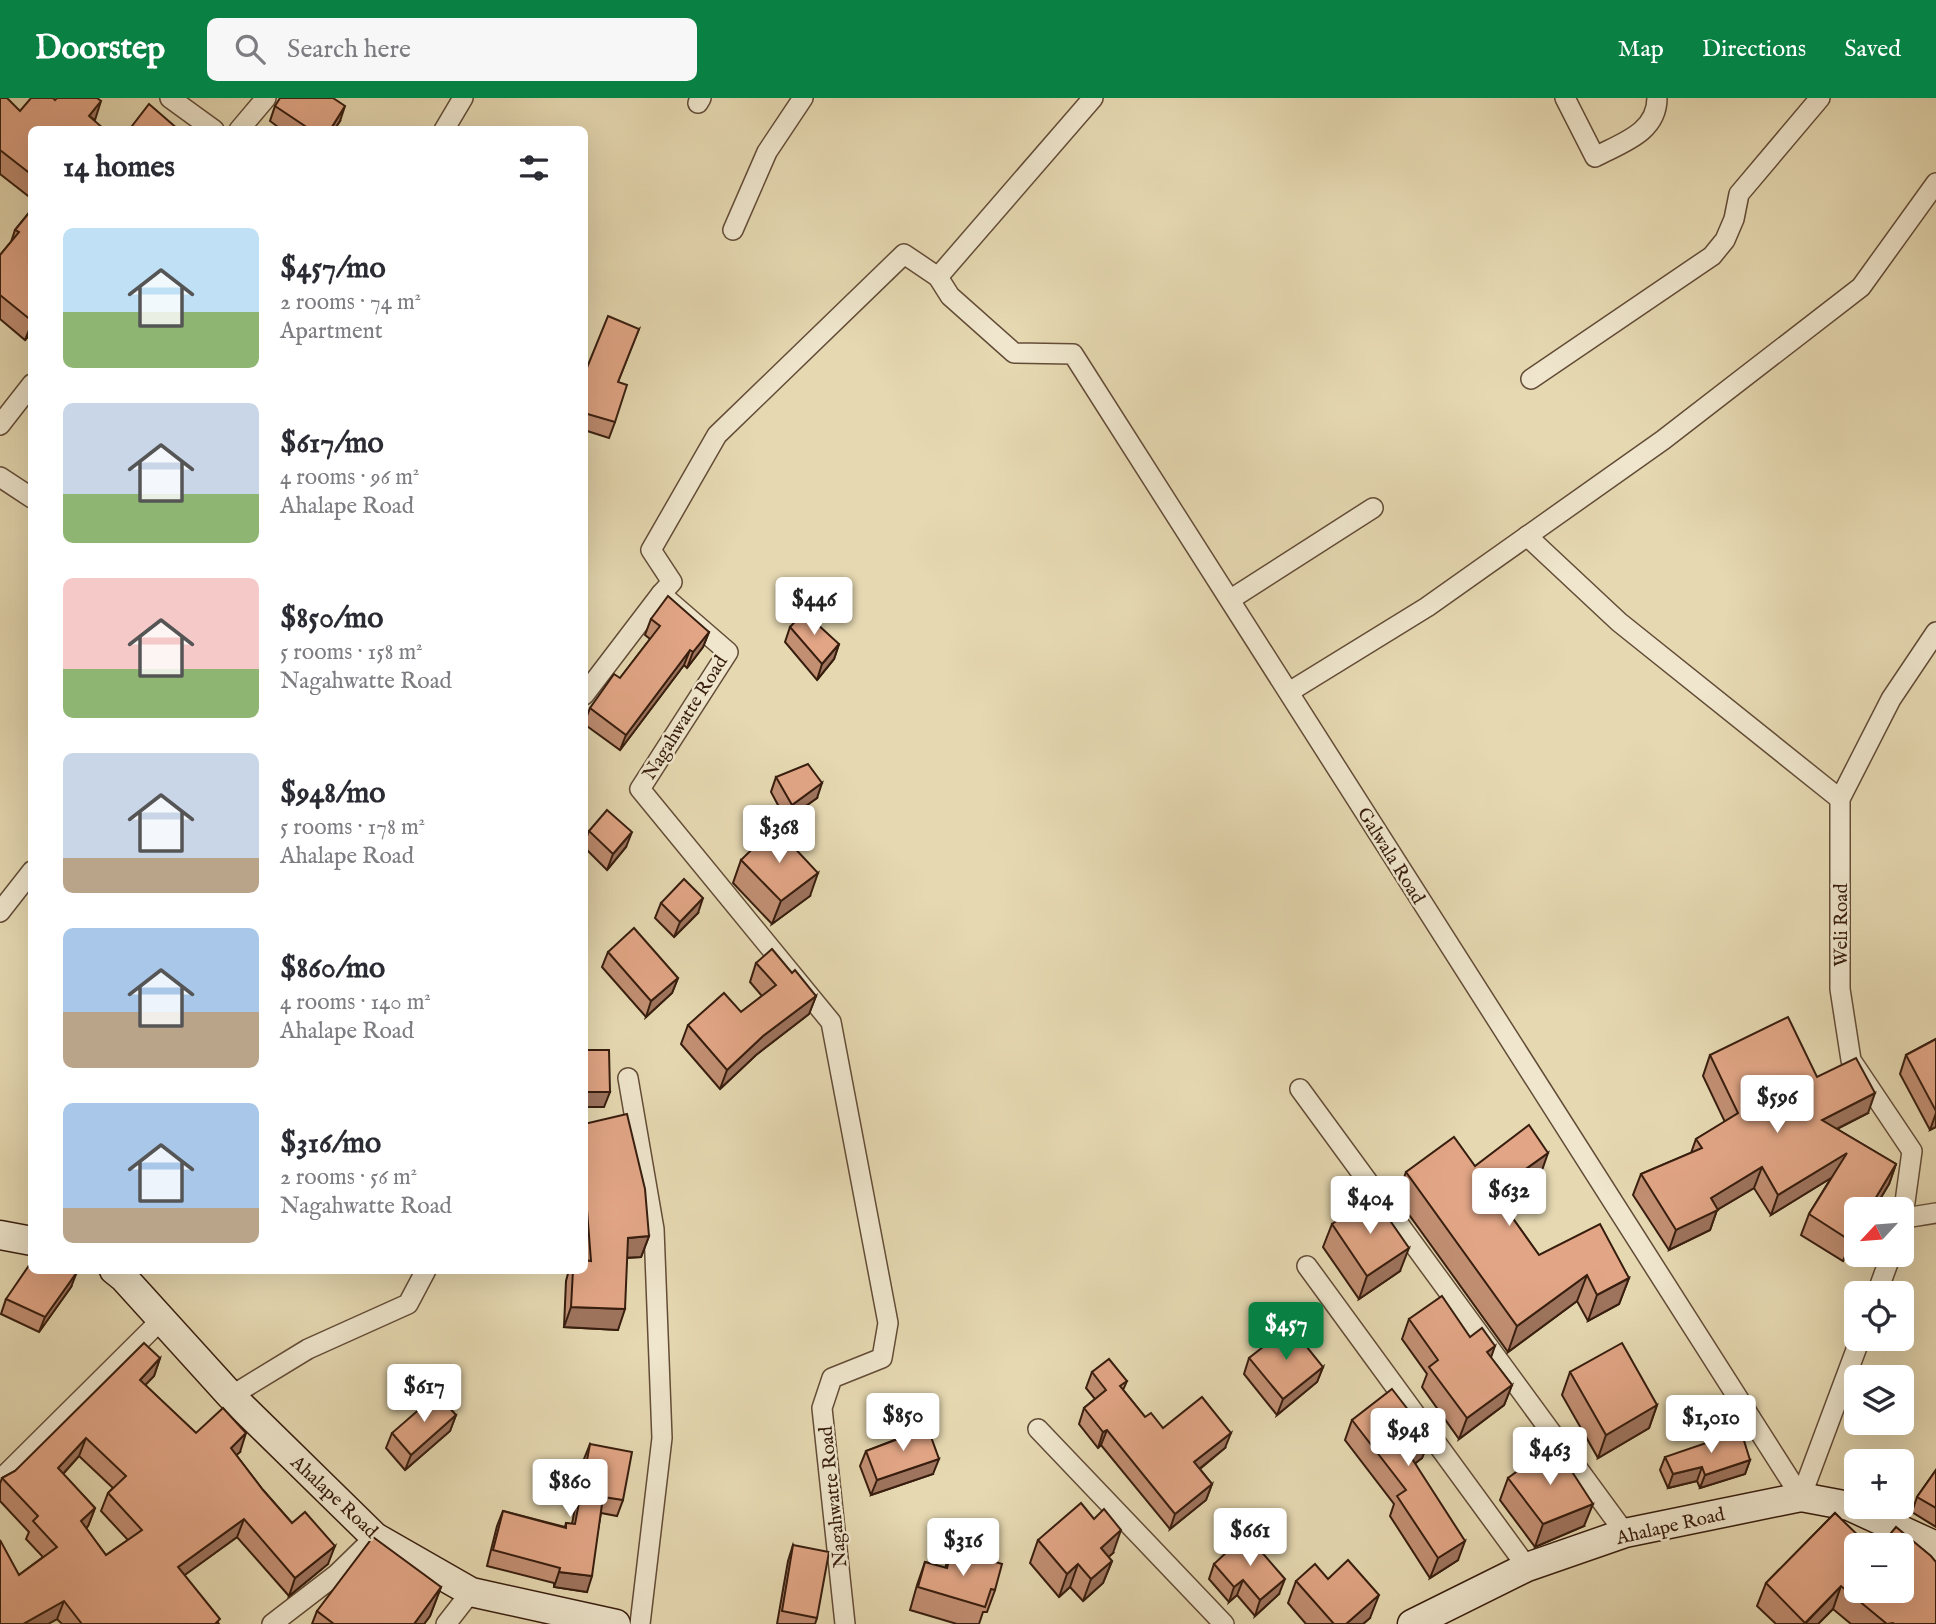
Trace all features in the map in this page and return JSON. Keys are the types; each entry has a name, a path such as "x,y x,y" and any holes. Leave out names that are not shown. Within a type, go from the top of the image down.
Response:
{"street":[{"path":"170,98 208,126"},
{"path":"242,126 266,98"},
{"path":"446,126 463,98"},
{"path":"733,230 766,152 803,98"},
{"path":"588,690 672,582 651,550 717,435 904,254 938,276 1093,98"},
{"path":"1564,98 1595,157 1645,130 1657,110 1657,98"},
{"path":"1531,379 1712,256 1725,240 1734,219 1739,194 1820,98"},
{"path":"1289,692 1427,607 1663,440 1861,287 1936,183"},
{"name":"Galwala Road","path":"938,276 950,296 1014,353 1073,354 1801,1497"},
{"path":"0,425 28,389"},
{"path":"0,477 28,495"},
{"path":"1231,599 1373,508"},
{"path":"1527,536 1619,622 1840,799"},
{"name":"Nagahwatte Road","path":"661,594 728,652 640,789 831,1022 888,1323 882,1358 832,1378 822,1408 845,1624"},
{"name":"Weli Road","path":"1907,1197 1912,1151 1851,1060 1840,989 1840,799 1891,699 1936,632"},
{"path":"0,912 28,876"},
{"path":"628,1078 654,1229 662,1438 640,1624"},
{"path":"1300,1089 1625,1533"},
{"path":"1914,1218 1936,1213"},
{"path":"0,1235 28,1240"},
{"path":"1307,1266 1527,1567"},
{"name":"Ahalape Road","path":"119,1274 231,1396 376,1537 471,1592 616,1624"},
{"path":"231,1396 308,1349 408,1304 424,1274"},
{"path":"0,1480 160,1321"},
{"path":"1801,1497 1856,1351"},
{"path":"1038,1429 1224,1624"},
{"name":"Ahalape Road","path":"1412,1624 1527,1567 1625,1533 1801,1497 1849,1506 1936,1546"},
{"path":"272,1624 337,1574 376,1537"},
{"path":"446,1624 471,1592"}],"building":[{"path":"0,98 7,98 20,111 31,98 97,98 101,101 89,116 100,126 28,126 28,172 0,150"},
{"path":"280,98 333,98 345,106 332,126 305,126 275,106"},
{"path":"149,104 174,126 132,126"},
{"path":"28,214 28,318 0,295 0,255 19,232 15,230"},
{"path":"608,316 639,329 618,382 627,385 615,422 588,414 588,365"},
{"path":"668,596 709,632 693,652 690,650 626,735 590,708 614,674 620,678 660,626 651,619"},
{"path":"804,612 839,644 822,664 790,627"},
{"path":"808,764 822,783 792,805 776,777"},
{"path":"607,810 632,832 613,854 589,831"},
{"path":"775,827 818,873 781,901 741,860"},
{"path":"684,879 703,898 680,922 661,903"},
{"path":"634,928 678,978 651,1001 608,952"},
{"path":"772,949 792,973 795,970 816,996 763,1036 727,1070 688,1025 724,993 741,1012 776,985 756,963"},
{"path":"1788,1017 1817,1077 1856,1058 1875,1093 1822,1120 1896,1164 1876,1197 1844,1197 1844,1236 1809,1214 1847,1153 1778,1195 1762,1167 1711,1198 1718,1210 1676,1230 1641,1174 1702,1148 1696,1139 1738,1113 1710,1055"},
{"path":"1936,1039 1936,1111 1906,1055"},
{"path":"588,1050 609,1050 610,1092 588,1092"},
{"path":"627,1114 645,1189 649,1236 628,1238 625,1309 571,1307 573,1274 588,1274 588,1261 591,1261 588,1223 588,1123"},
{"path":"1529,1125 1548,1153 1494,1192 1539,1255 1600,1224 1629,1278 1597,1295 1587,1275 1517,1326 1406,1172 1454,1137 1475,1166"},
{"path":"1373,1196 1409,1248 1367,1276 1332,1224"},
{"path":"28,1267 28,1274 76,1274 45,1317 6,1299"},
{"path":"1442,1296 1470,1337 1482,1328 1495,1346 1487,1352 1512,1385 1467,1418 1429,1367 1438,1360 1409,1319"},
{"path":"1290,1326 1323,1367 1283,1399 1249,1358"},
{"path":"144,1343 160,1358 140,1380 196,1433 223,1408 246,1433 231,1448 263,1490 292,1523 305,1512 335,1546 295,1578 244,1519 178,1567 220,1619 215,1624 82,1624 64,1601 23,1624 0,1624 0,1540 19,1575 57,1547 33,1521 38,1516 2,1478 15,1471","holes":["86,1438 126,1476 108,1493 142,1530 106,1555 81,1521 95,1508 58,1468"]},
{"path":"1622,1343 1657,1405 1606,1435 1570,1372"},
{"path":"1109,1359 1127,1381 1120,1386 1145,1417 1151,1413 1163,1428 1202,1397 1231,1433 1194,1462 1212,1484 1175,1514 1107,1430 1103,1432 1084,1408 1106,1390 1092,1372"},
{"path":"1392,1389 1430,1438 1409,1454 1465,1541 1438,1558 1397,1496 1406,1490 1352,1420"},
{"path":"437,1394 456,1415 411,1455 392,1433"},
{"path":"926,1423 939,1459 877,1480 866,1451 909,1435 907,1430"},
{"path":"1741,1431 1750,1460 1705,1475 1702,1467 1673,1474 1665,1457"},
{"path":"590,1444 632,1452 623,1500 603,1497 592,1576 559,1572 560,1568 493,1550 503,1511 566,1528 566,1523 575,1524"},
{"path":"1554,1444 1593,1504 1543,1524 1508,1478"},
{"path":"1936,1470 1936,1508 1917,1497"},
{"path":"1081,1503 1094,1519 1104,1509 1121,1530 1101,1548 1112,1561 1091,1579 1078,1564 1067,1574 1038,1540"},
{"path":"1835,1513 1856,1533 1844,1533 1844,1588 1841,1586 1805,1623 1766,1583"},
{"path":"1896,1527 1903,1533 1891,1533"},
{"path":"1246,1534 1285,1579 1260,1600 1243,1580 1234,1587 1214,1564"},
{"path":"373,1537 441,1587 414,1624 334,1624 317,1611"},
{"path":"1914,1542 1936,1562 1936,1624 1887,1624 1862,1603 1914,1603"},
{"path":"793,1545 829,1552 817,1618 782,1611"},
{"path":"952,1549 1002,1564 995,1590 991,1589 985,1607 918,1587 925,1562 947,1568"},
{"path":"1348,1560 1379,1595 1346,1624 1334,1624 1296,1581 1315,1564 1328,1579"}]}
